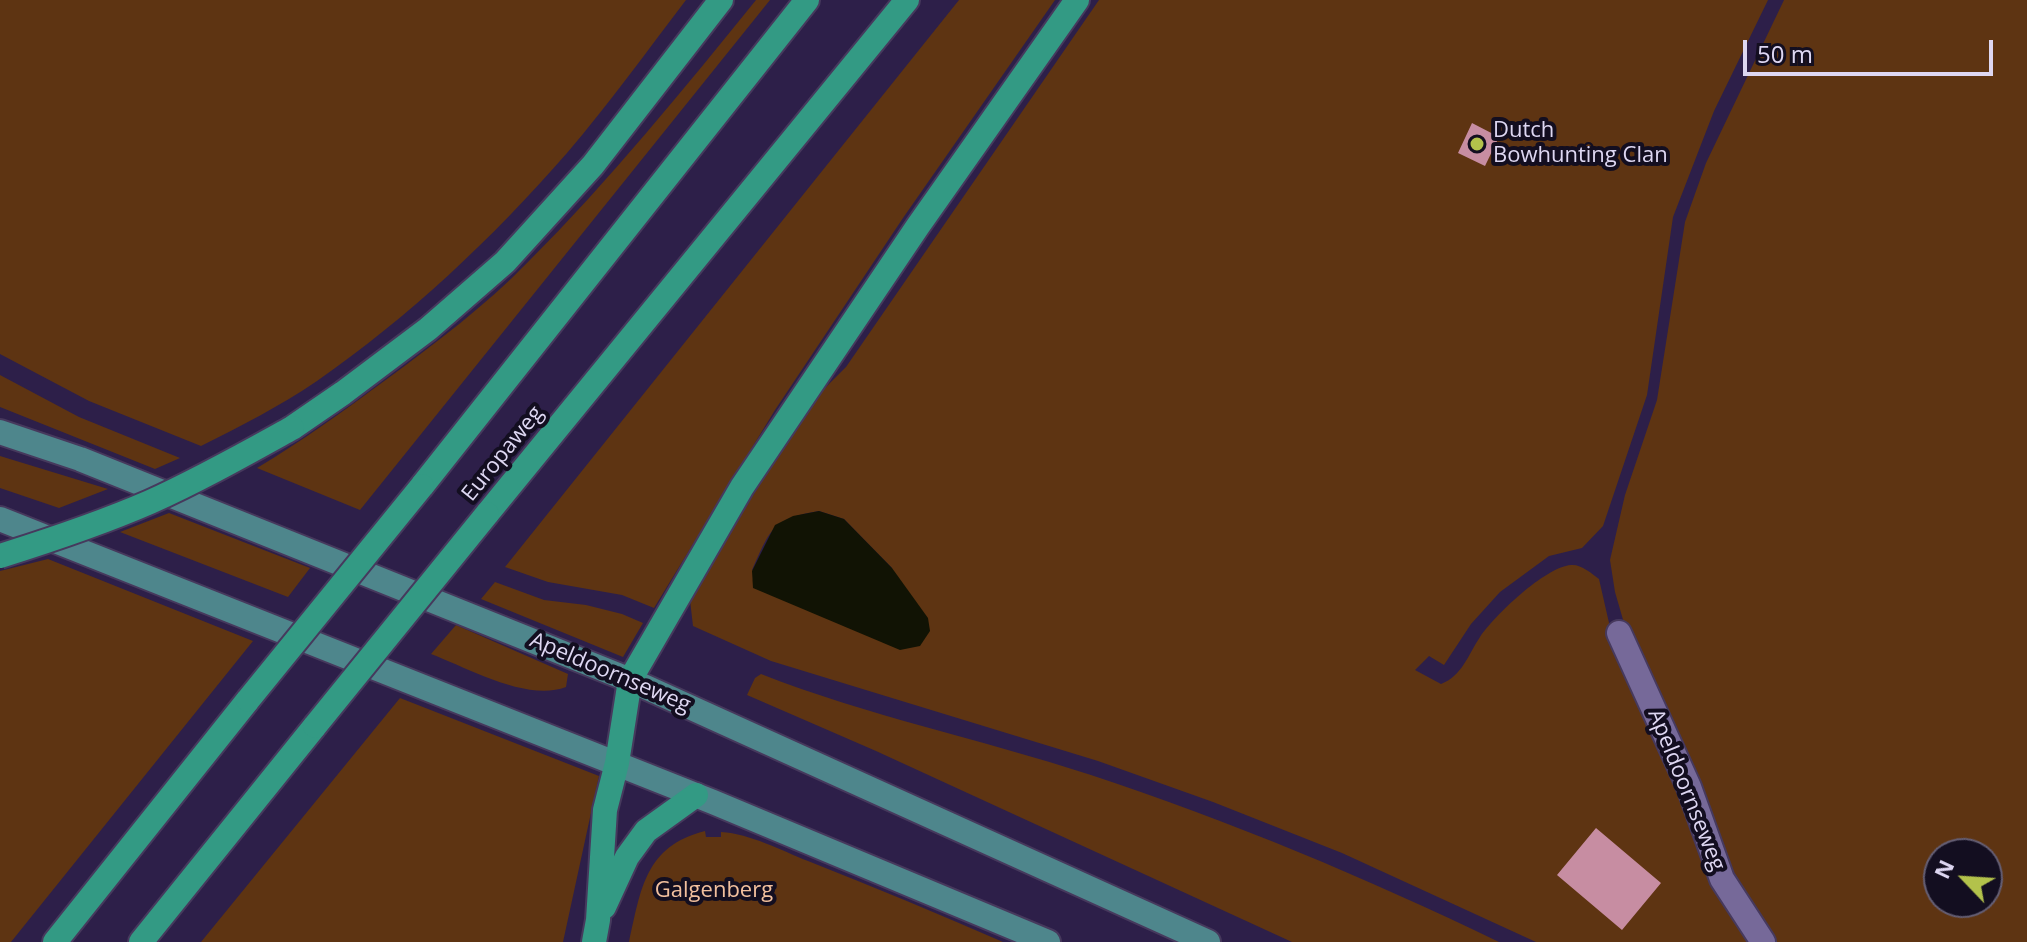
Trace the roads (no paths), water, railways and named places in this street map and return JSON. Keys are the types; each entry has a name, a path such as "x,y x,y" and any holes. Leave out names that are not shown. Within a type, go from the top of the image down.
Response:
{"highway":[{"path":"0,556 74,532 149,502 222,467 292,428 428,329 505,262 593,165 721,0"},
{"name":"Europaweg","path":"55,942 807,0"},
{"name":"Europaweg","path":"141,942 907,0"},
{"path":"596,931 605,810 617,763 630,680 742,487 918,226 1077,0"},
{"path":"596,931 627,857 646,831 696,795"}],"main road":[{"name":"Apeldoornseweg","path":"0,432 80,459 630,680 1208,942"},
{"path":"0,519 617,763 1048,942"}],"street":[{"name":"Apeldoornseweg","path":"1619,633 1689,787 1722,879 1763,942"}],"place":[{"name":"Dutch Bowhunting Clan","path":"1477,144"}],"park label":[{"name":"Galgenberg","path":"714,891"}]}
